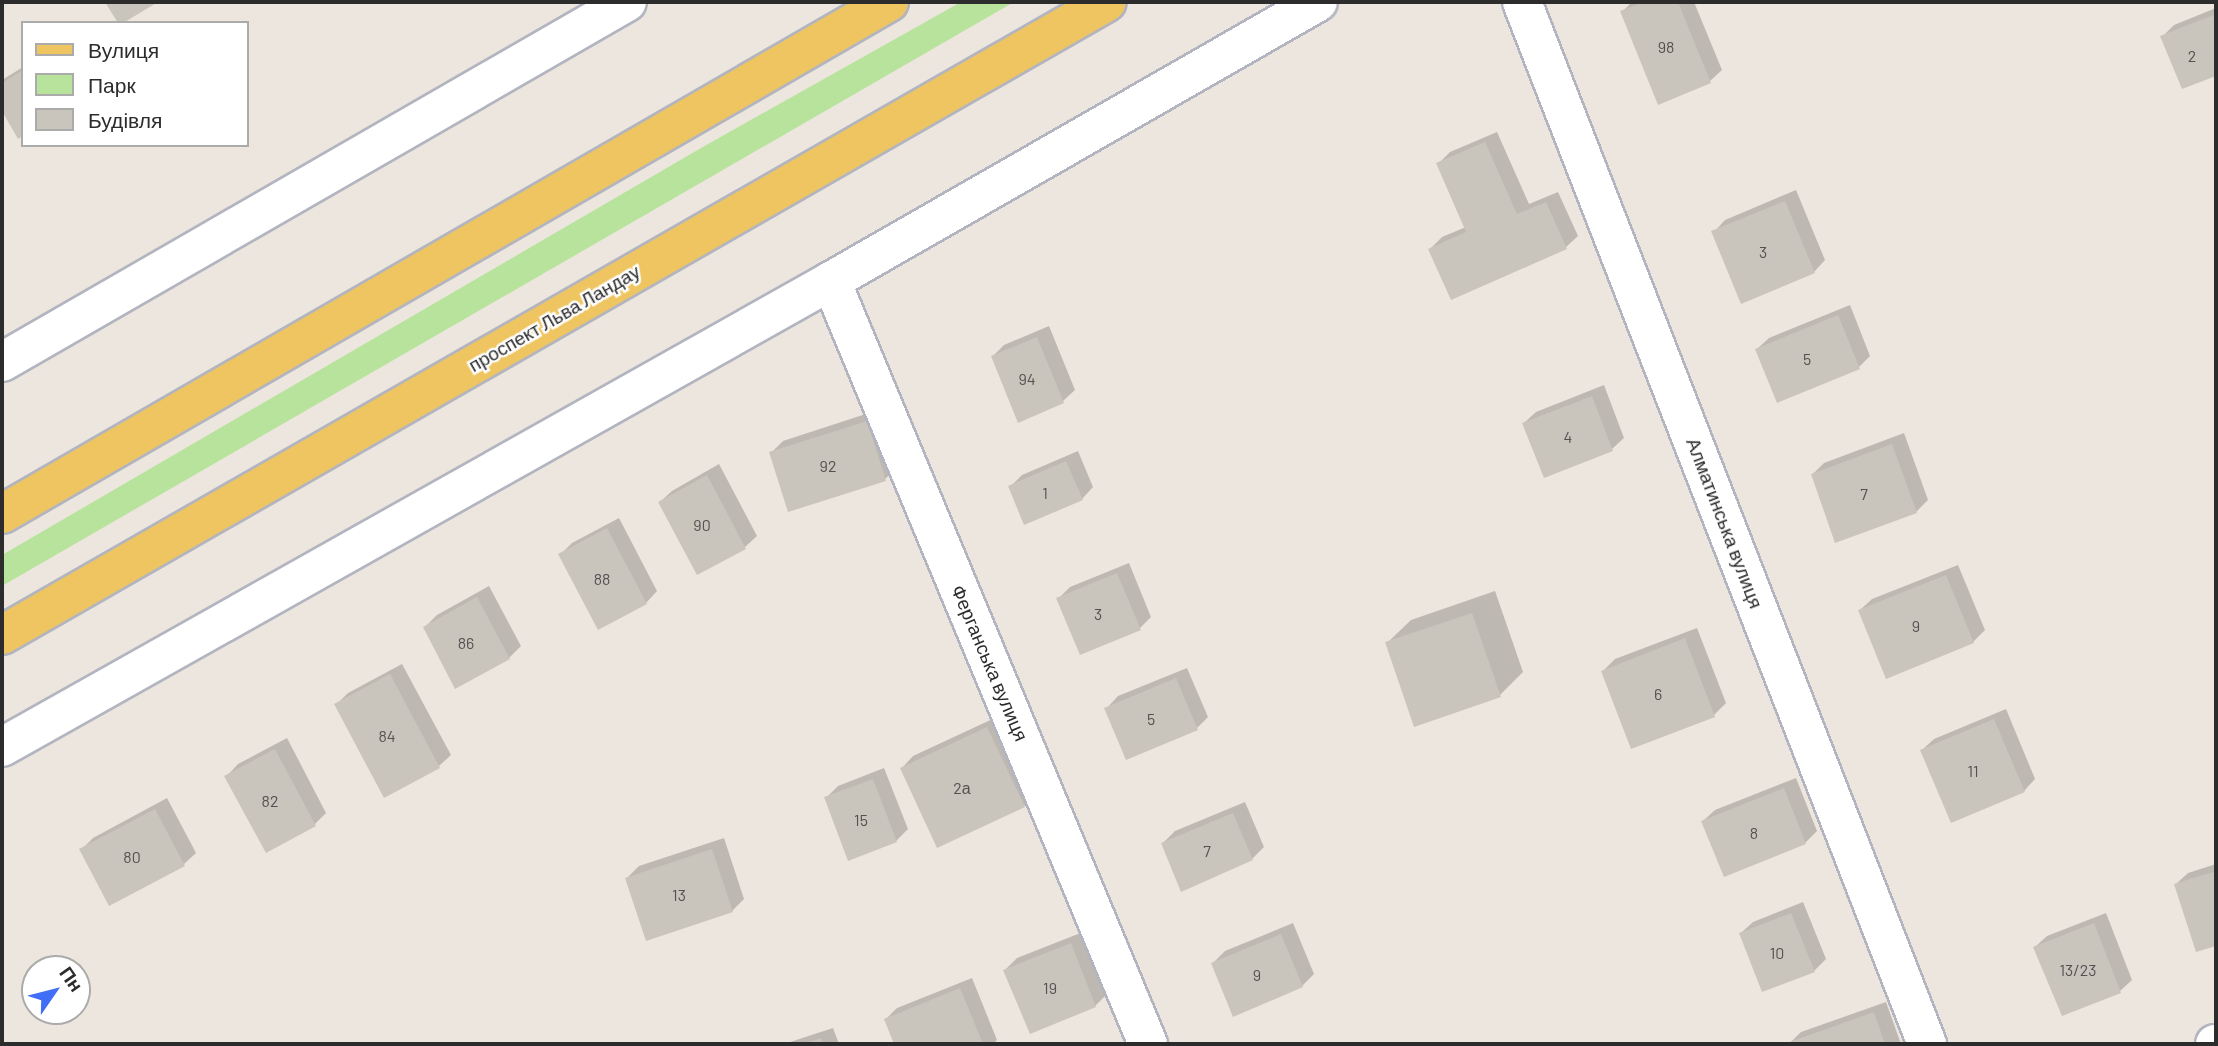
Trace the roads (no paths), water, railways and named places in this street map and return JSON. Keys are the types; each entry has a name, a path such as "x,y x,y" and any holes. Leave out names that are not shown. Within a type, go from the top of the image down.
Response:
{"main road":[{"path":"2,514 889,2"},
{"name":"проспект Льва Ландау","path":"2,635 1107,2"}],"street":[{"path":"2,362 627,2"},
{"path":"2,747 831,281 1318,2"},
{"name":"Алматинська вулиця","path":"1522,2 1927,1044"},
{"name":"Ферганська вулиця","path":"831,281 1148,1044"}]}
